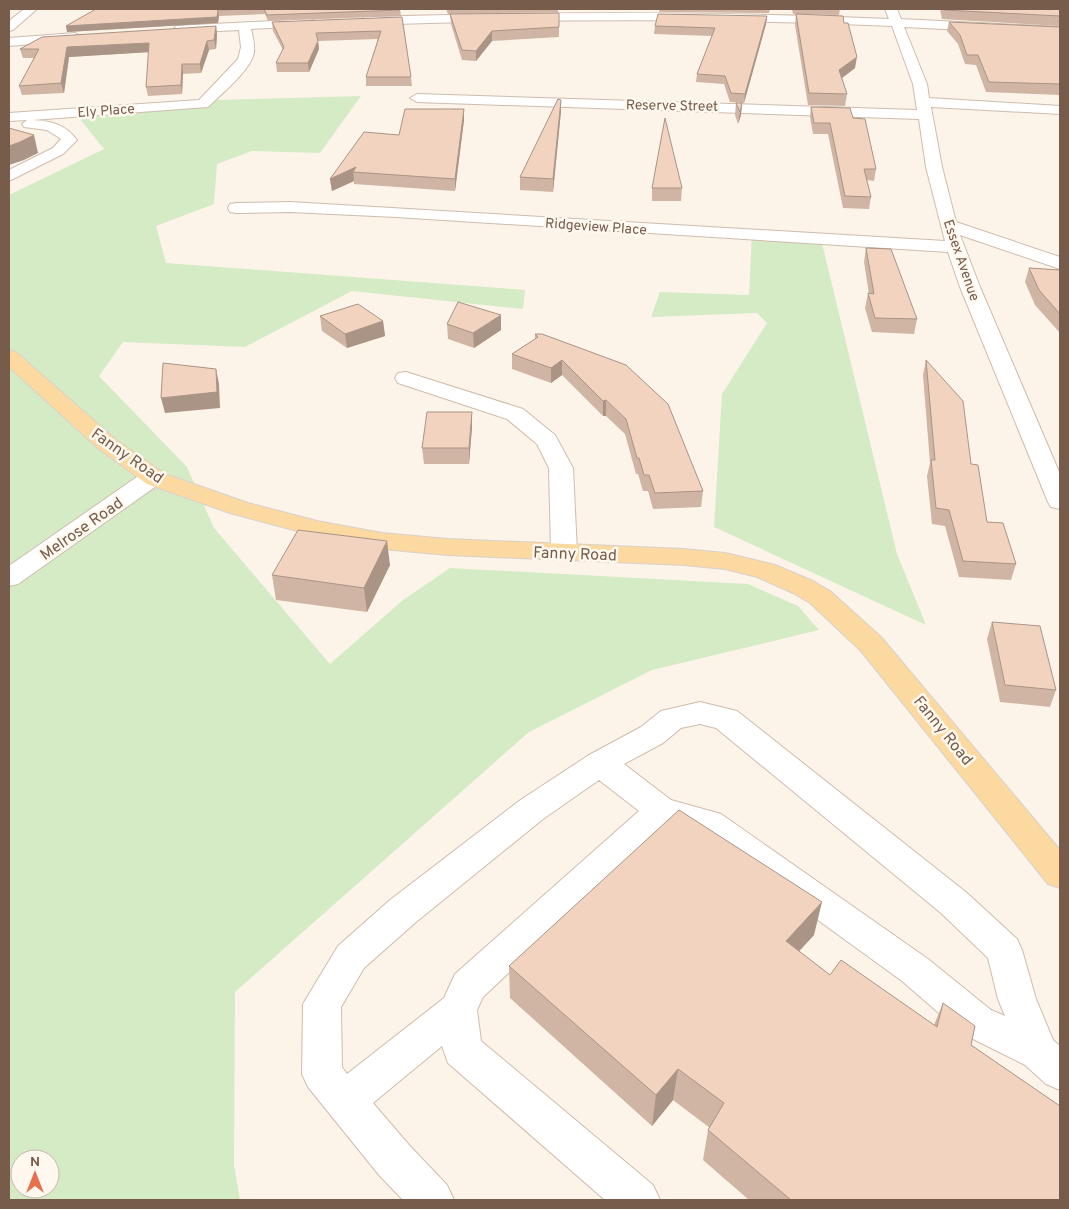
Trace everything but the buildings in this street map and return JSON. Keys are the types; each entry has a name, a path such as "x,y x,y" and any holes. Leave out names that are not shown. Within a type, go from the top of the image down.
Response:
{"main road":[{"name":"Fanny Road","path":"9,356 107,444 153,477 239,508 316,528 382,541 448,547 725,561 759,569 785,578 820,598 871,644 1060,874"}],"street":[{"path":"9,27 31,9"},
{"path":"351,22 543,13 664,16 894,16 1060,31"},
{"name":"Essex Avenue","path":"894,16 920,84 934,167 948,225 970,287 1060,502"},
{"path":"164,31 322,23"},
{"name":"Ely Place","path":"12,122 39,115 203,104 234,72 247,55 244,26"},
{"path":"9,42 86,36"},
{"name":"Reserve Street","path":"417,98 732,107 1060,110"},
{"path":"9,176 58,150 69,140 64,131 51,126 12,122"},
{"name":"Ridgeview Place","path":"236,208 290,207 396,212 956,247"},
{"path":"948,225 1060,263"},
{"path":"406,378 515,414 547,440 561,468 564,552"},
{"name":"Melrose Road","path":"9,578 153,477"},
{"path":"432,1200 394,1160 322,1074 322,1004 351,957 403,911 531,810 600,763 652,735 672,719 700,713 726,719 954,903 1004,950 1016,999 1050,1061"},
{"path":"600,763 661,810 709,823 914,970 977,1022 1050,1061"},
{"path":"638,1200 462,1050 458,1010 468,986 661,810"},
{"path":"344,1101 458,1010"}],"green space":[{"path":"361,96 320,153 252,151 217,164 214,204 156,226 166,263 525,290 523,309 352,291 245,347 123,342 99,376 187,467 214,528 330,664 403,600 450,568 748,584 798,606 819,630 652,670 529,732 235,992 234,1165 240,1200 9,1200 9,575 15,570 9,567 9,195 104,149 79,118 215,100"},
{"path":"752,234 821,239 897,554 926,625 714,527 722,394 767,323 757,313 651,317 660,292 749,295"}]}
